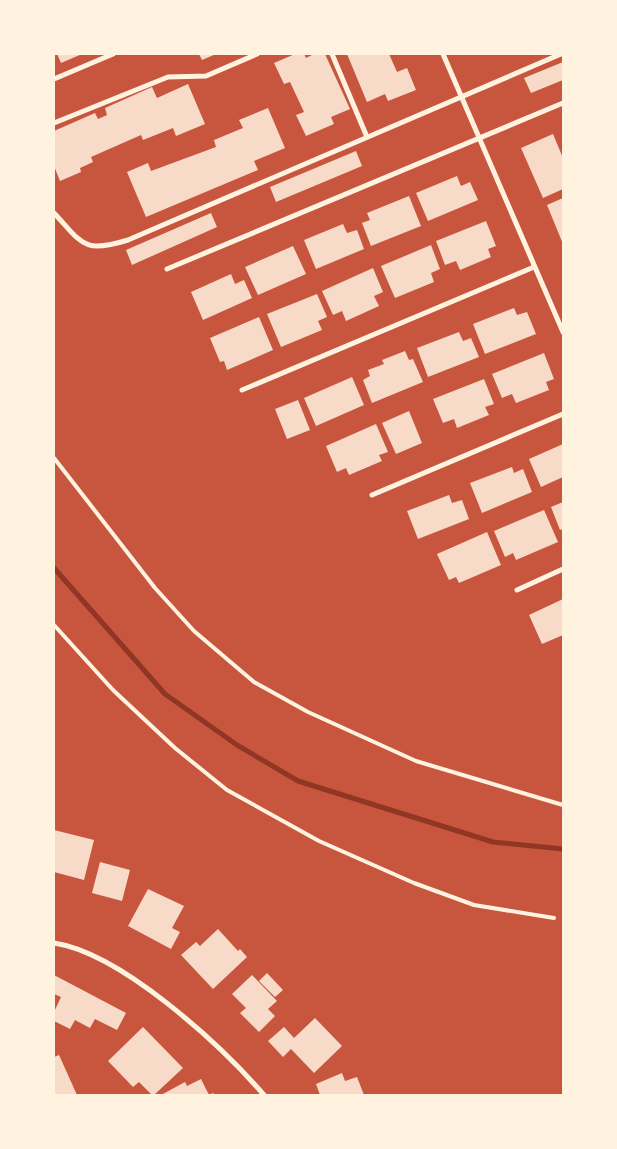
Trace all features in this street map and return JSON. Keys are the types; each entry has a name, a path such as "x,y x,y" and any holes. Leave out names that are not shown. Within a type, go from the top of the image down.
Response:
{"street":[{"path":"54,79 113,54"},
{"path":"54,123 168,77 206,76 257,54"},
{"path":"332,54 367,137"},
{"path":"443,54 563,332"},
{"path":"54,212 82,242 98,248 107,247 128,240 462,97 552,55 561,54"},
{"path":"167,269 563,103"},
{"path":"242,390 534,267"},
{"path":"372,495 563,414"},
{"path":"517,590 563,569"},
{"path":"54,943 78,948 131,977 177,1012 236,1066 264,1095"}],"lane":[{"path":"54,458 155,588 194,631 254,682 308,712 416,761 563,805"},
{"path":"54,626 113,690 175,748 227,790 319,842 414,883 474,905 554,918"}],"building":[{"path":"57,54 82,54 61,63"},
{"path":"199,54 216,54 202,60"},
{"path":"295,54 304,54 306,58 314,54 325,54 350,109 331,117 334,124 306,136 296,115 304,112 290,82 284,84 274,63"},
{"path":"347,54 389,54 397,72 407,68 416,90 388,101 385,94 367,102"},
{"path":"563,62 563,80 531,93 524,78"},
{"path":"188,84 205,124 176,136 173,128 143,140 141,135 91,157 93,162 80,168 81,172 60,181 54,166 54,131 95,113 98,119 107,115 105,108 152,87 157,98"},
{"path":"268,108 285,148 254,161 258,170 146,217 127,172 148,163 151,171 216,147 214,140 243,128 239,120"},
{"path":"553,134 563,158 563,189 543,198 521,148"},
{"path":"356,151 362,166 276,202 270,187"},
{"path":"457,176 461,186 470,182 478,200 428,221 416,193"},
{"path":"409,196 421,226 371,246 362,223 370,220 367,213"},
{"path":"563,198 563,244 547,205"},
{"path":"211,213 217,227 132,265 126,250"},
{"path":"486,221 496,246 488,249 491,257 460,270 456,261 445,265 436,241"},
{"path":"343,224 347,233 357,230 364,249 316,269 304,240"},
{"path":"431,245 440,269 431,273 434,282 395,298 381,266"},
{"path":"293,246 306,274 258,295 245,267"},
{"path":"373,268 383,292 374,296 379,306 346,321 342,311 333,315 322,291"},
{"path":"231,274 235,284 244,280 252,298 203,320 191,292"},
{"path":"317,294 327,317 318,321 322,330 281,347 267,314"},
{"path":"514,308 517,315 527,312 536,334 485,354 473,324"},
{"path":"259,317 273,350 227,370 224,361 220,362 210,338"},
{"path":"459,332 463,341 471,338 479,357 428,377 417,348"},
{"path":"405,351 409,360 413,359 423,382 372,403 363,380 370,376 368,370 384,364 382,360"},
{"path":"544,353 554,379 546,382 549,390 516,403 512,394 502,398 492,374"},
{"path":"352,377 364,405 316,426 304,398"},
{"path":"484,379 494,404 485,407 489,415 457,428 454,419 443,423 433,399"},
{"path":"298,400 310,430 287,439 275,409"},
{"path":"409,411 422,443 396,454 382,423"},
{"path":"376,424 388,452 379,455 382,461 349,475 346,468 337,472 326,446"},
{"path":"563,444 563,477 541,487 529,459"},
{"path":"512,467 514,473 523,469 532,492 482,513 470,483"},
{"path":"449,495 452,503 462,500 469,519 418,539 407,511"},
{"path":"563,502 563,529 560,530 551,507"},
{"path":"544,510 558,542 516,560 513,553 505,557 494,531"},
{"path":"487,532 501,565 459,583 456,577 449,580 437,554"},
{"path":"563,599 563,635 542,644 529,615"},
{"path":"54,830 94,840 84,880 54,872"},
{"path":"100,862 130,870 122,901 92,893"},
{"path":"148,889 184,906 172,928 180,932 171,949 128,926"},
{"path":"218,929 238,951 240,949 247,957 213,989 181,955 196,942 200,946"},
{"path":"267,973 283,990 275,997 259,981"},
{"path":"54,975 126,1013 117,1030 95,1019 90,1028 75,1020 70,1029 54,1021 54,1012 61,997 54,994"},
{"path":"252,975 277,1001 268,1009 275,1016 259,1032 240,1013 246,1008 232,994"},
{"path":"315,1018 342,1046 314,1073 291,1049 283,1057 268,1041 284,1027 294,1038"},
{"path":"143,1027 183,1068 154,1095 139,1082 133,1087 108,1061"},
{"path":"59,1055 77,1095 54,1095 54,1057"},
{"path":"342,1073 345,1081 357,1077 364,1095 320,1095 316,1084"},
{"path":"201,1079 209,1095 161,1095 185,1082 187,1086"}],"waterway":[{"path":"54,568 165,694 237,745 298,781 493,842 563,849"}]}
